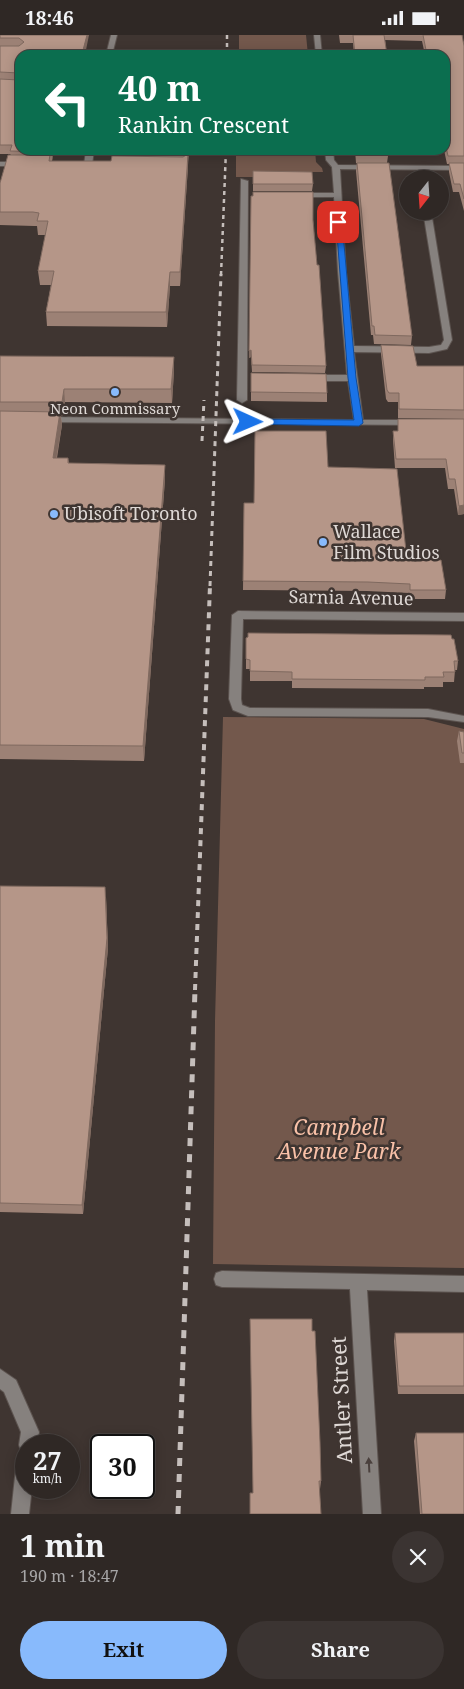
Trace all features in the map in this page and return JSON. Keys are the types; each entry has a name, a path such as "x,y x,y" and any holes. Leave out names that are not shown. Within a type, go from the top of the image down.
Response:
{"street":[{"path":"110,50 114,35"},
{"path":"318,35 319,50"},
{"path":"88,165 89,155"},
{"path":"330,155 330,160 336,167 352,378 359,423"},
{"path":"1,166 31,164"},
{"path":"78,165 98,165"},
{"path":"336,167 464,168"},
{"path":"242,400 248,377 248,195 244,181"},
{"path":"289,195 337,195"},
{"path":"350,349 429,350 444,347 448,340 428,220"},
{"path":"301,378 352,378"},
{"path":"38,421 426,424"},
{"name":"Sarnia Avenue","path":"461,719 428,713 248,712 237,707 234,699 238,615 464,617"},
{"path":"222,1279 464,1285"},
{"name":"Antler Street","path":"358,1283 372,1514"},
{"path":"0,1378 10,1386 30,1434"},
{"path":"20,1514 22,1499"}],"green space":[{"path":"239,35 306,35 308,50 239,50"},
{"path":"236,155 315,155 316,162 323,172 295,172 285,177 236,177"},
{"name":"Campbell Avenue Park","path":"223,717 424,719 464,729 464,1268 213,1264 215,1021"}],"building":[{"path":"0,35 87,35 83,50 15,50 15,73 0,72 0,46 19,46 24,42 19,38 0,38"},
{"path":"353,35 384,35 386,50 354,50"},
{"path":"423,35 462,35 464,46 464,156 448,155 450,155 450,50 426,50"},
{"path":"0,79 15,80 15,151 10,151 12,145 0,145"},
{"path":"8,155 50,155 49,161 111,161 112,156 183,157 188,155 180,272 170,272 166,312 46,312 54,271 38,271 48,221 37,221 39,213 0,212 0,183"},
{"path":"357,163 389,163 412,336 375,335 374,326 372,326"},
{"path":"449,163 464,163 464,199 460,184 454,184"},
{"path":"253,171 312,172 313,184 253,184"},
{"path":"253,192 313,192 313,220 317,265 319,265 326,366 252,365 251,350 249,351 251,196 253,196"},
{"path":"381,345 413,346 417,366 464,366 464,410 399,409 399,393 389,393 387,390"},
{"path":"0,356 174,357 171,389 64,389 62,402 0,402"},
{"path":"251,373 326,374 327,393 251,392"},
{"path":"0,411 60,412 53,458 68,458 68,463 165,465 143,746 0,745"},
{"path":"398,419 464,419 464,505 459,506 455,479 449,479 446,459 396,459 393,431 398,431"},
{"name":"Wallace Film Studios","path":"255,431 326,431 328,467 397,469 407,560 441,560 446,590 410,590 410,584 368,582 243,581 244,503 254,503"},
{"path":"248,633 451,635 452,639 454,639 458,661 454,661 455,672 443,672 444,677 425,677 425,680 292,679 292,672 250,671 250,660 246,659 246,638"},
{"path":"459,731 464,732 464,753 462,753"},
{"path":"0,886 105,887 107,938 82,1205 0,1203"},
{"path":"250,1319 312,1319 312,1331 315,1331 321,1514 250,1514 250,1493 253,1493"},
{"path":"395,1333 464,1333 464,1386 399,1386"},
{"path":"416,1433 464,1433 464,1514 422,1514"}],"railway":[{"path":"227,35 227,50"},
{"path":"221,275 226,155"},
{"path":"210,586 221,274"},
{"path":"202,441 204,400"},
{"path":"195,990 210,585"},
{"path":"178,1514 195,989"}],"place":[{"name":"Neon Commissary","path":"115,392"},
{"name":"Ubisoft Toronto","path":"54,514"},
{"name":"Wallace Film Studios","path":"323,542"}],"route":[{"path":"248,422 359,423 352,378 338,222"}]}
